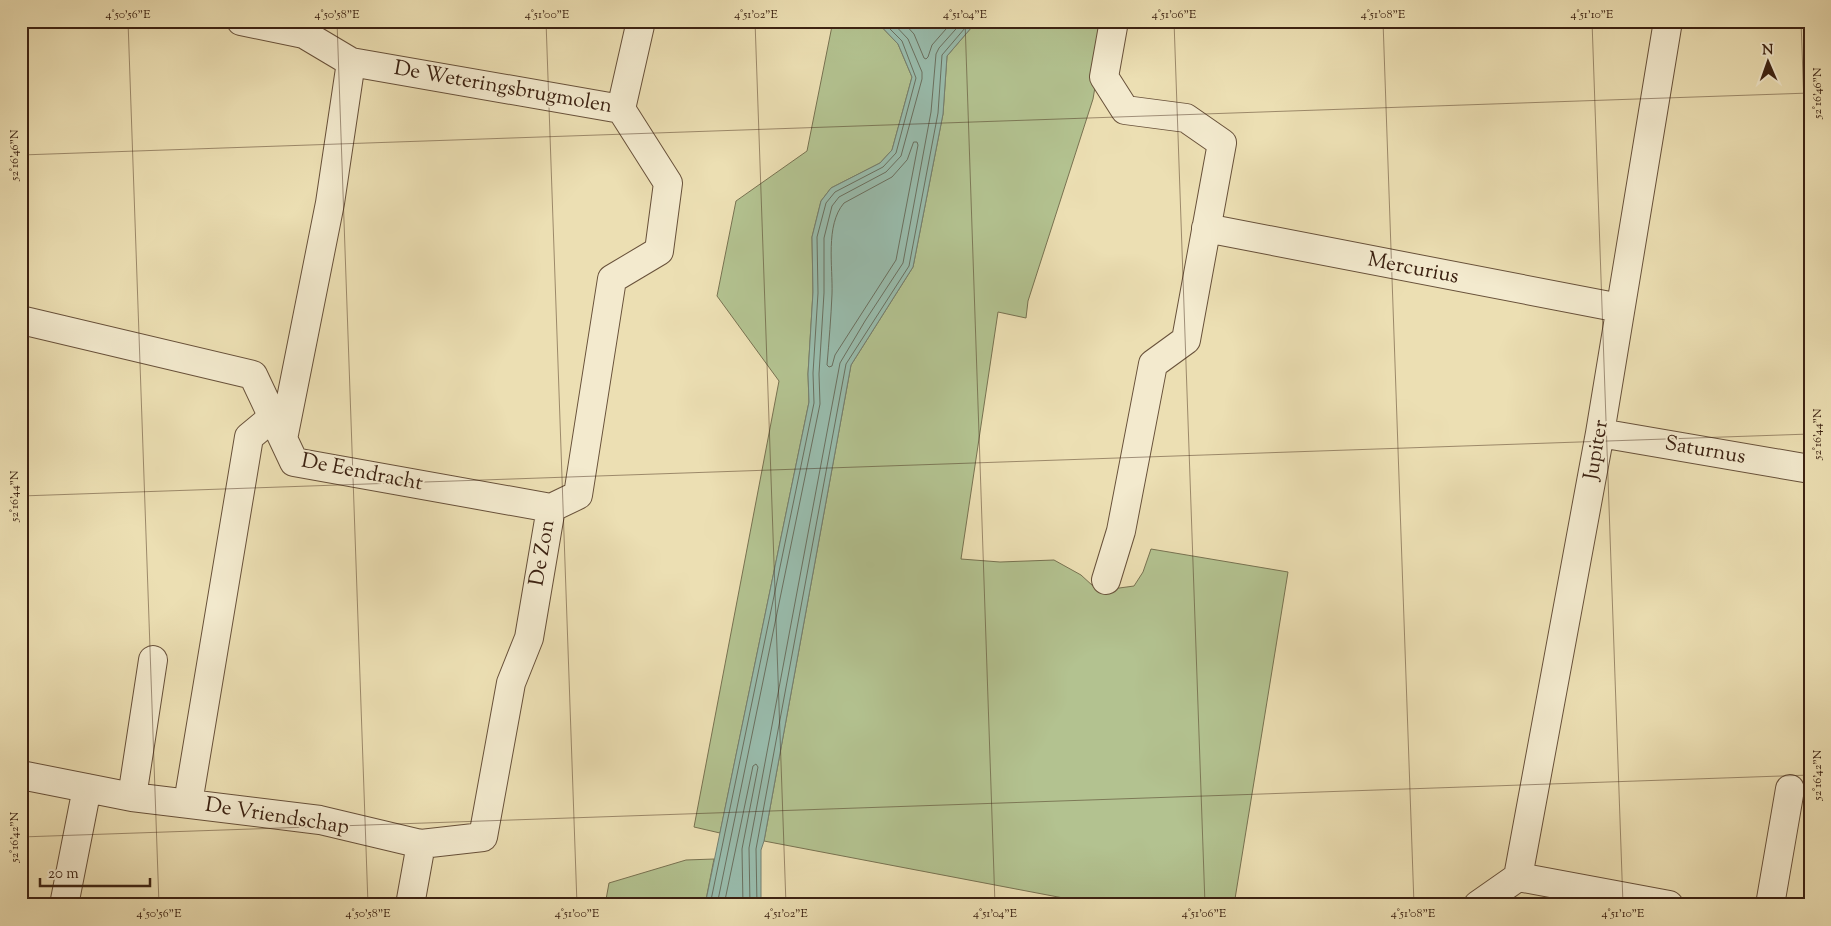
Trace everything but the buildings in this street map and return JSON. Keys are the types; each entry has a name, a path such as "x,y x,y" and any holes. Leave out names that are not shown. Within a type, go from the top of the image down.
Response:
{"street":[{"name":"De Weteringsbrugmolen","path":"241,21 305,28 351,62 621,110 641,21"},
{"path":"1106,580 1121,531 1153,364 1186,340 1222,143 1186,118 1125,110 1104,77 1114,21"},
{"name":"Jupiter","path":"1518,877 1600,433 1668,21"},
{"path":"188,803 249,437 278,428 330,202 351,62"},
{"name":"De Zon","path":"421,844 483,837 511,683 529,638 551,508 578,495 612,279 659,251 668,183 621,110"},
{"name":"Mercurius","path":"1206,228 1620,308"},
{"name":"De Eendracht","path":"21,320 253,375 294,462 551,508"},
{"name":"Saturnus","path":"1600,433 1810,469"},
{"path":"132,797 154,660"},
{"name":"De Vriendschap","path":"21,776 132,797 320,820 421,844"},
{"path":"64,905 87,788"},
{"path":"1770,905 1790,789"},
{"path":"410,905 421,844"},
{"path":"1478,905 1518,877 1668,905"}],"green space":[{"path":"833,21 876,21 898,44 912,77 892,150 880,163 831,188 821,201 812,237 813,292 808,374 809,402 720,833 694,827 779,381 717,296 736,201 807,151"},
{"path":"977,21 1106,21 1093,99 1028,301 1026,318 998,312 961,559 1000,562 1054,560 1081,575 1093,586 1112,589 1134,586 1143,572 1151,549 1288,572 1234,905 1100,905 764,841 851,365 913,267 943,114 947,56"},
{"path":"714,859 705,905 605,905 609,883 686,860"}],"water":[{"path":"876,21 977,21 947,56 943,114 913,267 851,365 761,850 761,905 705,905 809,402 808,374 813,292 812,237 821,201 831,188 880,163 892,150 912,77 898,44"}]}
